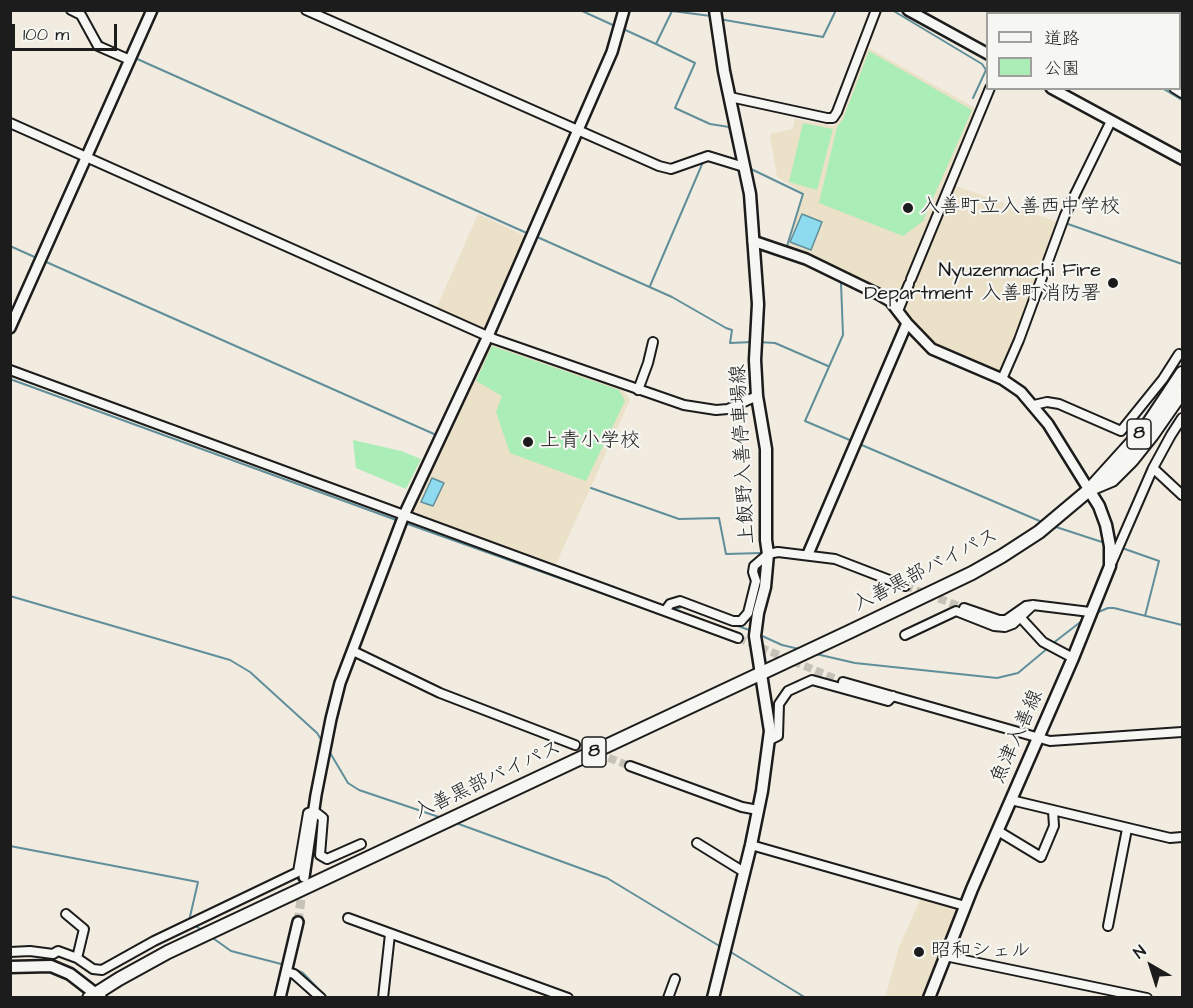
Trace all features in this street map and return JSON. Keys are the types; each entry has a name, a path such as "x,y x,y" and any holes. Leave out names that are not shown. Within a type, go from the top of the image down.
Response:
{"highway":[{"name":"8","path":"1089,490 1146,427 1182,373"},
{"name":"8","path":"1089,490 1112,480 1132,460 1182,392"},
{"name":"入善黒部バイパス","path":"95,996 119,979 168,952 972,573 1039,532 1089,490"}],"main road":[{"name":"上飯野入善停車場線","path":"713,998 759,810 770,740 770,720 755,636 765,587 768,554 766,449 764,428 756,396 758,304 750,194 723,70 715,10"},
{"name":"魚津入善線","path":"929,998 965,906 1073,658 1110,566 1110,546 1106,525 1099,506 1089,490"},
{"path":"10,967 51,966 70,974 95,996"}],"street":[{"path":"71,10 81,15 98,46 130,60"},
{"path":"10,328 152,10"},
{"path":"306,10 659,166 671,169 708,156 744,167"},
{"path":"304,877 331,719 340,683 404,515 488,336 612,52 624,10"},
{"path":"730,97 834,118 876,10"},
{"path":"914,12 986,53"},
{"path":"898,311 989,90"},
{"path":"1055,90 1182,159"},
{"path":"1002,379 1019,340 1065,215 1111,121"},
{"path":"10,123 488,336 684,405 716,410 728,409 756,396"},
{"path":"753,241 806,259 878,294 890,301 932,349 1002,379 1022,392 1034,405 1089,490"},
{"path":"808,555 907,323"},
{"path":"638,390 653,342"},
{"path":"1034,405 1047,402 1059,404 1121,431 1163,379 1179,354"},
{"path":"10,370 738,638"},
{"path":"1110,566 1153,468 1182,418"},
{"path":"1153,468 1182,495"},
{"path":"665,611 670,604 680,601 733,621 741,621 748,613 756,581 754,566 768,554 778,552 835,559 905,586"},
{"path":"905,634 956,611 994,626 1005,627 1013,624 1033,605"},
{"path":"964,608 999,620 1006,620 1026,606 1033,605 1090,612"},
{"path":"1020,617 1043,642 1073,658"},
{"path":"353,651 440,693 575,745"},
{"path":"770,740 778,736 779,704 788,691 812,680 888,701 893,696"},
{"path":"843,682 1050,741 1182,732"},
{"path":"630,766 742,807 759,810"},
{"path":"1011,800 1127,829 1170,838 1182,837"},
{"path":"314,811 323,818 320,855 327,860 361,844"},
{"path":"10,952 30,951 53,954 58,951 77,958 93,969 102,970 298,872 308,813 314,811"},
{"path":"998,831 1041,857 1054,826 1053,811"},
{"path":"1108,926 1127,829"},
{"path":"697,843 744,872"},
{"path":"751,845 965,906"},
{"path":"66,914 84,929 77,958"},
{"path":"348,918 568,998"},
{"path":"280,998 297,922"},
{"path":"383,998 390,934"},
{"path":"945,956 1147,998"},
{"path":"287,972 294,974 321,998"},
{"path":"668,998 675,979"}],"shaded area":[{"name":"入善町立入善西中学校","path":"867,47 977,109 945,182 1057,222 1019,327 998,372 936,343 910,319 890,294 811,256 786,247 804,193 777,177 770,134 793,129 795,119 834,126 840,119"},
{"path":"478,214 525,236 483,329 436,309"},
{"name":"上青小学校","path":"491,342 623,389 630,400 556,564 411,512"},
{"name":"昭和シェル","path":"921,898 959,907 923,997 885,998 899,947"}],"green space":[{"path":"869,51 972,110 923,221 903,236 819,203 837,127 843,119"},
{"path":"803,123 833,129 817,190 789,182"},
{"path":"492,346 619,390 625,401 586,481 510,453 496,412 502,396 476,381"},
{"path":"353,440 401,451 421,459 406,489 356,468"}],"water":[{"path":"802,214 822,222 811,250 790,242"},
{"path":"432,478 444,483 433,506 421,502"}],"waterway":[{"path":"580,10 615,26"},
{"path":"719,19 823,37 836,10"},
{"path":"892,10 982,64 986,70 973,98"},
{"path":"621,28 656,44 672,11 711,16"},
{"path":"96,35 104,44 129,55"},
{"path":"656,44 695,63 675,108 710,124 729,127 737,159 733,160"},
{"path":"135,58 529,234"},
{"path":"1165,90 1182,100"},
{"path":"707,154 708,151 728,158"},
{"path":"650,286 703,162"},
{"path":"749,168 803,194 787,246 835,267 843,273"},
{"path":"1068,224 1182,264"},
{"path":"535,236 672,297 732,330 730,343 752,342"},
{"path":"10,246 39,259"},
{"path":"44,261 434,434"},
{"path":"841,283 843,335 805,421 852,441"},
{"path":"758,342 775,343 828,366"},
{"path":"10,379 399,521"},
{"path":"857,443 1042,522"},
{"path":"591,488 679,519 719,518 726,554 761,553"},
{"path":"405,523 665,614"},
{"path":"1053,526 1105,543"},
{"path":"1122,548 1159,561 1145,616"},
{"path":"10,596 230,660 250,672 317,733 322,741"},
{"path":"673,610 684,606"},
{"path":"1096,613 1114,608 1182,625"},
{"path":"1052,644 1083,620"},
{"path":"735,625 752,631"},
{"path":"760,635 782,645 799,649"},
{"path":"816,654 855,663 997,678 1018,673 1048,648"},
{"path":"329,751 348,783 359,790 442,818"},
{"path":"456,823 607,878 721,947"},
{"path":"10,846 198,882 189,921"},
{"path":"193,924 203,931"},
{"path":"210,936 231,951 285,965"},
{"path":"729,951 806,998"},
{"path":"290,967 303,973 327,998"}],"tunnel":[{"path":"905,586 964,608"},
{"path":"738,638 843,682"},
{"path":"575,745 630,766"},
{"path":"298,922 303,885"}],"place":[{"name":"入善町立入善西中学校","path":"908,208"},
{"name":"Nyuzenmachi Fire Department 入善町消防署","path":"1113,283"},
{"name":"上青小学校","path":"528,442"},
{"name":"昭和シェル","path":"919,952"}]}
